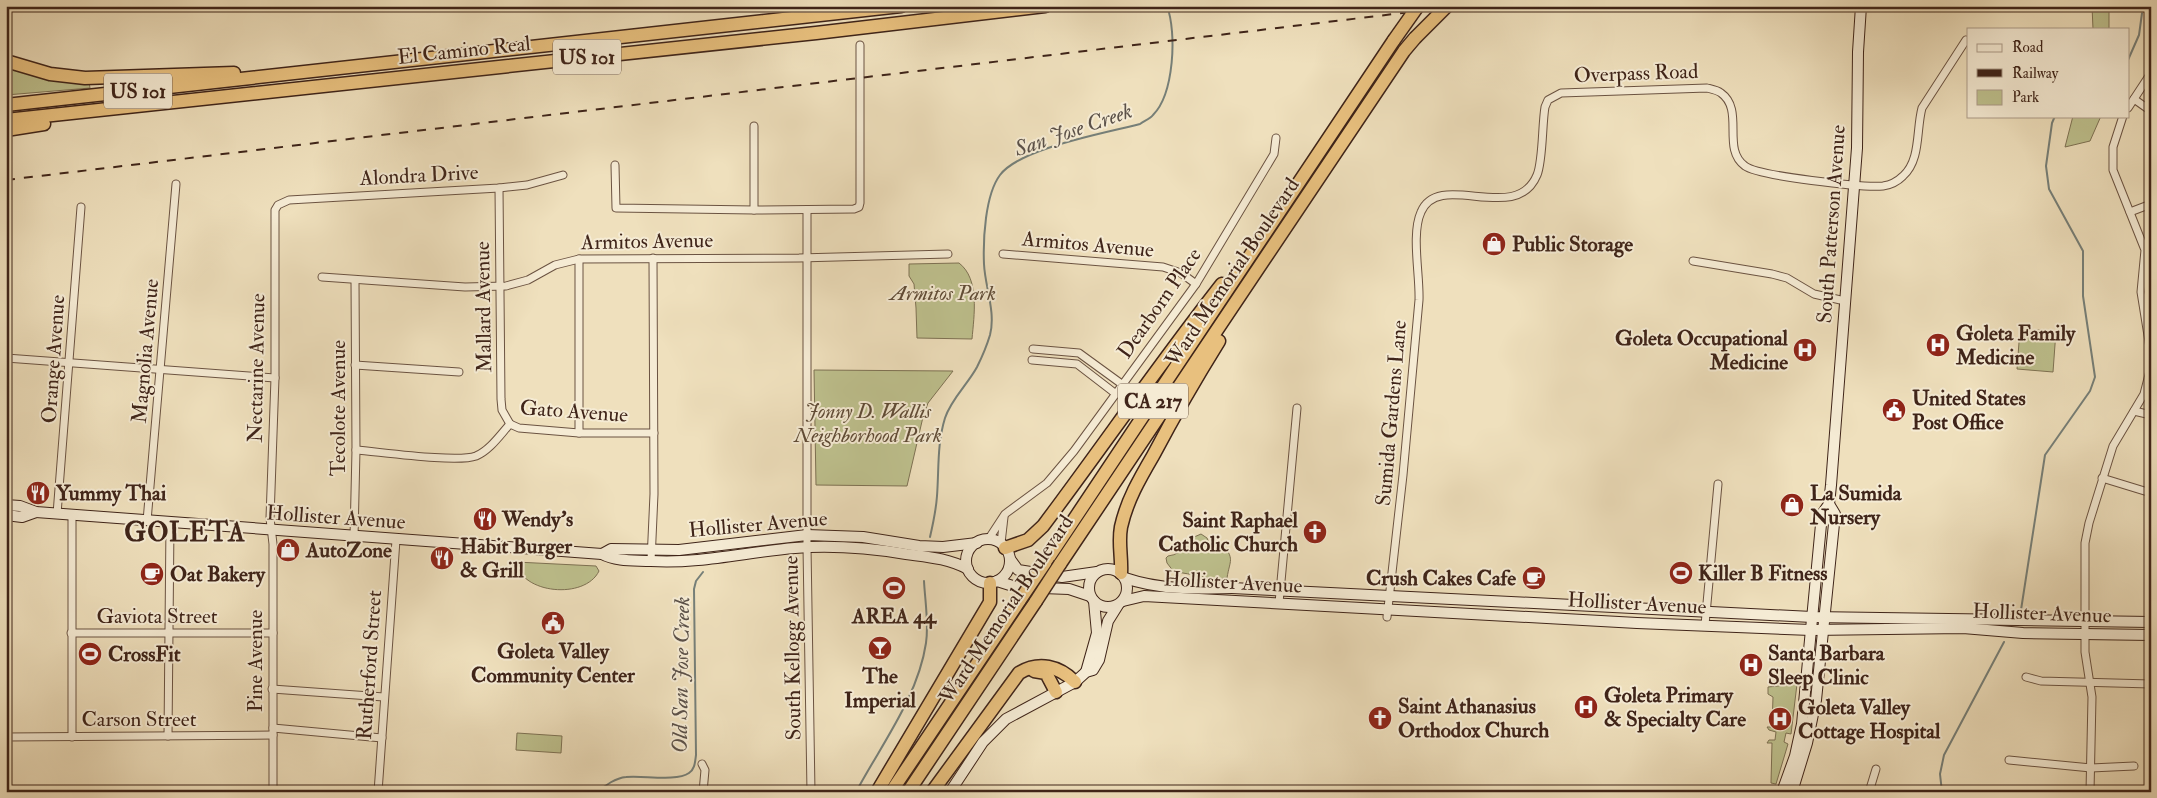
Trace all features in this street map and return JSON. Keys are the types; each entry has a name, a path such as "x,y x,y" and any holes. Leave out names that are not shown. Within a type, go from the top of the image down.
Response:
{"highway":[{"name":"El Camino Real","path":"6,105 902,6"},
{"name":"El Camino Real","path":"6,120 816,33 1045,6"},
{"name":"Ward Memorial Boulevard","path":"891,792 1418,6"},
{"name":"Ward Memorial Boulevard","path":"908,792 1404,51 1447,6"},
{"path":"9,62 50,74 85,78 237,73 269,77"},
{"path":"6,130 110,114 129,107"},
{"path":"1005,550 1028,540 1043,526 1186,330 1238,264 1262,238"},
{"path":"1123,575 1119,545 1127,505 1137,483 1245,300 1258,268"},
{"path":"877,792 990,602 994,582"},
{"path":"932,792 1017,677 1025,669 1043,666 1060,671 1075,682"},
{"path":"1017,677 1035,671 1046,673 1056,692"}],"main road":[{"name":"South Patterson Avenue","path":"1782,792 1789,776 1799,740 1822,514 1829,504 1854,186 1861,6"},
{"name":"South Patterson Avenue","path":"1792,792 1811,726 1825,618 1835,514 1829,504"},
{"name":"Hollister Avenue","path":"6,505 20,506 36,512 57,514 602,554 611,559 808,534 863,537 918,550 952,561 968,569"},
{"name":"Hollister Avenue","path":"6,515 22,516 36,512"},
{"path":"950,792 993,730 1019,710 1075,682 1086,672 1093,670 1099,660 1108,621 1120,603 1128,590 1123,575 1109,568 1097,572 1062,577 1018,570 1005,550 988,540 977,543 968,554 968,569 977,580 1016,587 1069,589 1106,607 1120,603"},
{"name":"Hollister Avenue","path":"652,555 701,561 807,547 918,550 977,543"},
{"path":"994,582 1007,572 1005,550"},
{"path":"1086,672 1096,633 1089,583 1097,572"},
{"name":"Hollister Avenue","path":"1123,575 1154,586 1186,589 1232,588 1825,618 2151,622"},
{"name":"Hollister Avenue","path":"1120,603 1144,596 1279,603 1387,612 1811,630 1963,628 2023,633 2151,636"}],"street":[{"name":"Overpass Road","path":"1420,213 1428,202 1445,195 1512,197 1522,193 1531,186 1538,171 1545,107 1548,100 1560,93 1707,88 1721,93 1731,108 1733,148 1745,166 1768,173 1854,186 1884,186 1897,181 1908,171 1915,159 1922,108 1966,40"},
{"path":"615,165 616,208 807,210 854,209 859,207 860,45"},
{"path":"2130,105 2151,74"},
{"path":"2134,99 2151,111"},
{"path":"2090,792 2092,698 2085,634 2086,543 2089,523 2113,446 2144,394 2149,379 2151,348 2141,292 2147,274 2145,250 2113,170 2113,147 2122,118"},
{"path":"754,126 754,210"},
{"name":"Dearborn Place","path":"988,540 1004,514 1047,483 1074,451 1196,284 1274,154 1276,138"},
{"name":"Alondra Drive","path":"278,205 290,200 499,188 527,185 562,175"},
{"name":"Magnolia Avenue","path":"147,521 176,184"},
{"name":"Mallard Avenue","path":"499,188 502,410 510,424"},
{"path":"2130,212 2151,204"},
{"name":"Nectarine Avenue","path":"272,531 270,518 275,378 274,215 278,205"},
{"name":"Orange Avenue","path":"57,514 81,207"},
{"name":"South Kellogg Avenue","path":"807,210 807,547 811,792"},
{"name":"Sumida Gardens Lane","path":"1387,612 1419,300 1420,280 1416,261 1420,213"},
{"name":"Armitos Avenue","path":"322,277 465,287 500,286 517,284 554,265 579,258 806,258 948,254"},
{"name":"Armitos Avenue","path":"1003,254 1163,267 1180,273 1196,284"},
{"path":"579,258 579,433"},
{"path":"652,555 654,433 653,258"},
{"path":"1693,261 1772,274 1787,278 1814,294 1845,301"},
{"name":"Tecolote Avenue","path":"354,537 356,280"},
{"path":"1033,349 1080,353 1123,385"},
{"path":"6,358 275,378"},
{"path":"1032,360 1077,364 1116,394"},
{"path":"355,365 459,372"},
{"path":"1279,603 1297,408"},
{"path":"2134,411 2151,415"},
{"name":"Gato Avenue","path":"356,450 456,458 475,456 499,437 510,424 519,428 579,433 654,433"},
{"path":"2102,478 2151,493"},
{"path":"1705,625 1718,484"},
{"path":"1004,514 1005,550"},
{"path":"72,515 72,737"},
{"path":"168,736 170,523"},
{"name":"Pine Avenue","path":"272,531 274,544 273,792"},
{"name":"Rutherford Street","path":"378,792 396,540"},
{"name":"Gaviota Street","path":"71,633 273,633"},
{"path":"2026,677 2041,681 2151,684"},
{"path":"272,689 384,696"},
{"name":"Carson Street","path":"6,737 168,736 273,731 382,738"},
{"path":"2009,760 2091,768 2134,766"},
{"path":"702,764 705,770 703,792"},
{"path":"1869,792 1876,769"}],"green space":[{"path":"2092,6 2109,6 2109,28 2093,28"},
{"path":"6,68 48,78 89,82 90,88 6,95"},
{"path":"2072,118 2100,118 2090,141 2065,147"},
{"name":"Armitos Park","path":"959,263 966,270 973,288 972,339 917,338 914,284 909,276 909,264"},
{"path":"2020,329 2056,331 2053,372 2017,369"},
{"name":"Jonny D. Wallis Neighborhood Park","path":"814,370 953,371 928,403 907,486 816,485"},
{"path":"1201,534 1207,538 1210,545 1222,543 1229,553 1230,560 1227,578 1221,579 1174,572 1167,563 1166,558 1168,556 1178,553 1191,540"},
{"path":"516,562 596,566 599,571 592,580 581,586 568,589 554,589 541,587 529,581 520,573"},
{"path":"1797,684 1791,734 1786,733 1784,742 1788,744 1776,784 1771,783 1772,743 1767,743 1769,740 1775,740 1776,732 1769,730 1767,727 1772,727 1773,697 1768,694 1768,687"},
{"path":"517,733 562,736 561,753 516,750"}],"waterway":[{"name":"San Jose Creek","path":"930,537 936,506 939,447 942,428 951,404 977,367 992,326 984,264 984,243 988,206 995,184 1000,175 1010,165 1044,149 1140,124 1152,116 1160,105 1165,93 1172,63 1172,31 1167,6"},
{"path":"2130,55 2139,35 2143,6"},
{"path":"2021,610 2045,455 2090,391 2095,377 2083,296 2083,251 2049,189 2046,166 2054,118"},
{"name":"Old San Jose Creek","path":"598,792 618,779 683,776 694,767 696,755 694,589 696,581 703,572"},
{"path":"856,792 907,701 922,663 927,628 924,581"},
{"path":"1942,792 1940,774 1944,755 2004,642"}],"railway":[{"path":"6,180 1461,6"}],"place":[{"name":"Public Storage","path":"1494,244"},
{"name":"Goleta Family Medicine","path":"1938,345"},
{"name":"Goleta Occupational Medicine","path":"1805,350"},
{"name":"United States Post Office","path":"1894,410"},
{"name":"Yummy Thai","path":"38,493"},
{"name":"La Sumida Nursery","path":"1792,505"},
{"name":"Wendy's","path":"485,519"},
{"name":"Saint Raphael Catholic Church","path":"1315,532"},
{"name":"AutoZone","path":"288,550"},
{"name":"Habit Burger & Grill","path":"442,558"},
{"name":"Killer B Fitness","path":"1681,573"},
{"name":"Oat Bakery","path":"152,574"},
{"name":"Crush Cakes Cafe","path":"1534,578"},
{"name":"AREA 44","path":"894,588"},
{"name":"Goleta Valley Community Center","path":"553,623"},
{"name":"The Imperial","path":"880,648"},
{"name":"CrossFit","path":"90,654"},
{"name":"Santa Barbara Sleep Clinic","path":"1751,665"},
{"name":"Goleta Primary & Specialty Care","path":"1586,707"},
{"name":"Saint Athanasius Orthodox Church","path":"1380,718"},
{"name":"Goleta Valley Cottage Hospital","path":"1780,719"}],"district":[{"name":"GOLETA","path":"185,532"}]}
